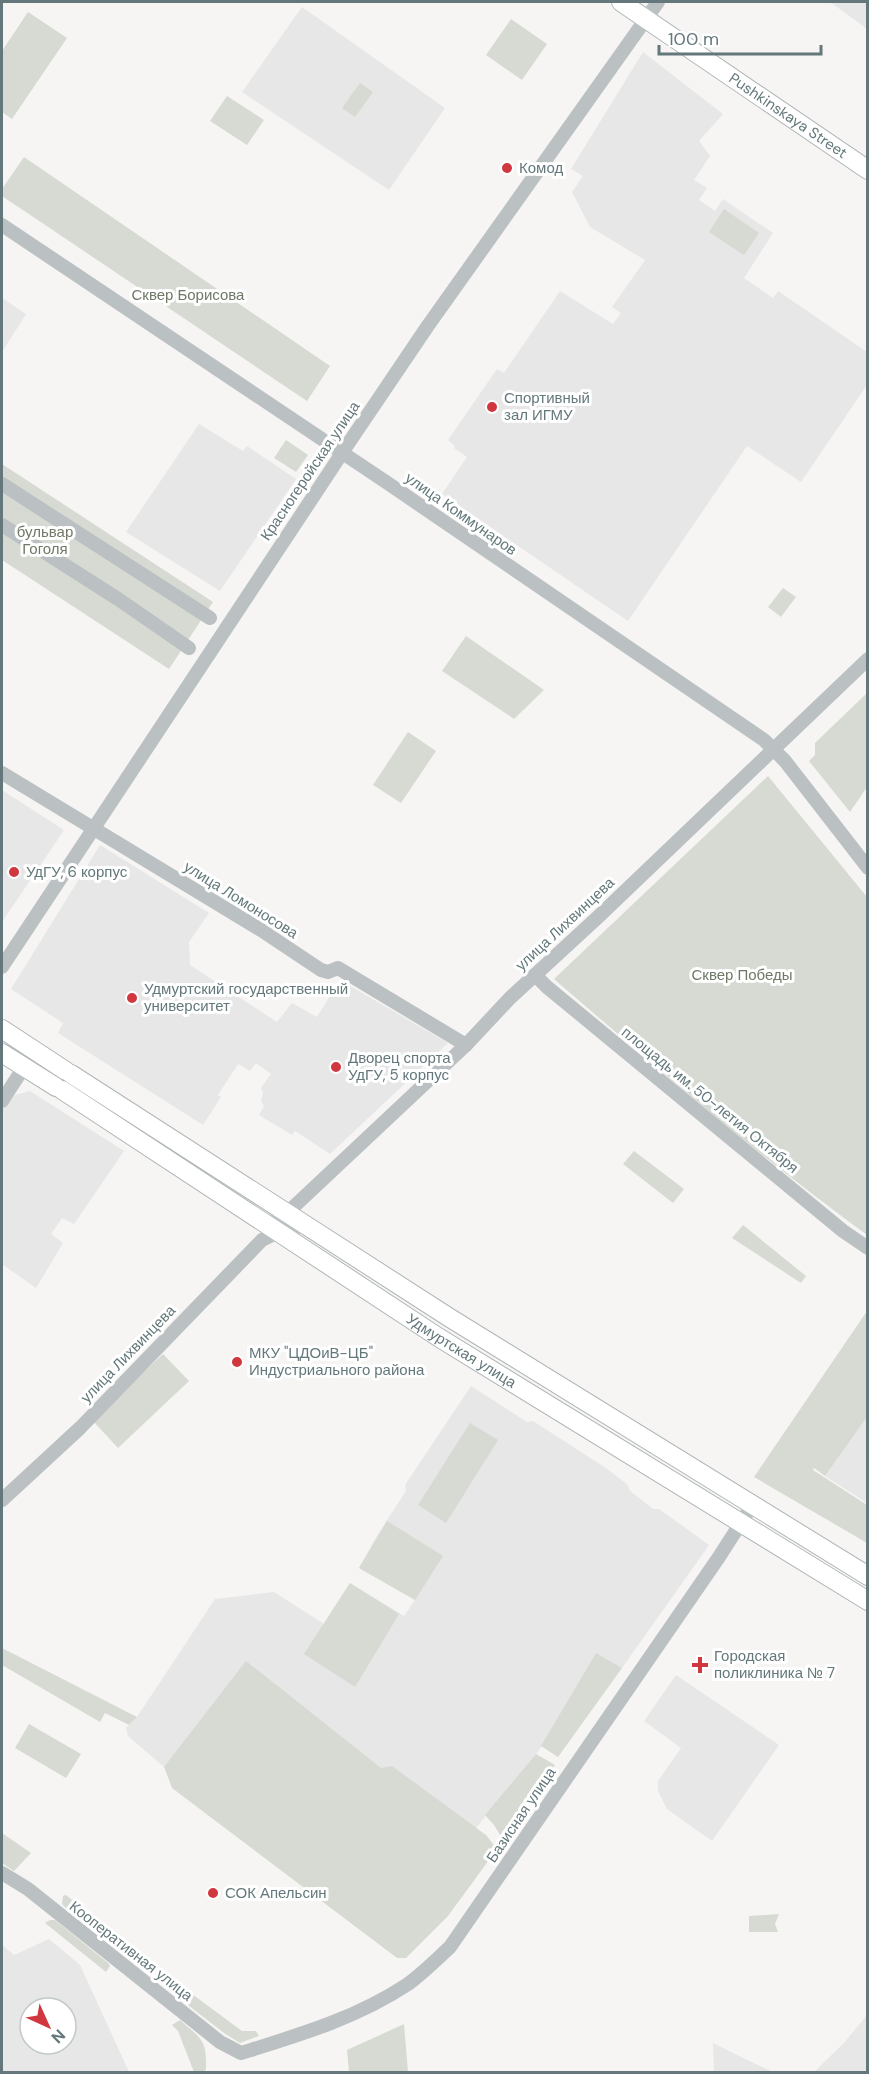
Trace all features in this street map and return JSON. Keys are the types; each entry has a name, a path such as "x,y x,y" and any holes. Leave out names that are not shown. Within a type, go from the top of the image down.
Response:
{"main road":[{"name":"Pushkinskaya Street","path":"621,2 867,170"},
{"name":"Удмуртская улица","path":"2,1029 450,1318 867,1576"},
{"name":"Удмуртская улица","path":"2,1053 438,1337 867,1601"},
{"path":"189,1174 200,1158"},
{"path":"438,1337 450,1318"},
{"path":"641,1463 652,1445"}],"street":[{"name":"Красногеройская улица","path":"2,967 427,327 658,2"},
{"name":"улица Коммунаров","path":"2,225 764,740 784,761 867,868"},
{"path":"2,484 210,618"},
{"path":"2,525 118,599 189,648"},
{"name":"улица Лихвинцева","path":"2,1500 80,1428 262,1240 277,1221 465,1045 535,975 867,658"},
{"name":"улица Ломоносова","path":"2,772 253,925 321,970 328,972 338,968 465,1045"},
{"name":"площадь им. 50-летия Октября","path":"535,975 653,1076 867,1248"},
{"path":"2,1101 24,1067"},
{"path":"272,1227 307,1227"},
{"name":"Базисная улица","path":"241,2053 334,2023 379,2001 410,1982 450,1947 713,1567 753,1504"},
{"name":"Кооперативная улица","path":"2,1873 28,1889 220,2042 241,2053"}],"shaded area":[{"path":"826,2 867,2 867,29 833,4"},
{"path":"302,7 445,108 389,190 242,92"},
{"path":"643,52 723,114 699,141 710,156 694,180 707,188 699,200 715,211 723,199 773,233 744,278 773,298 778,291 867,352 867,385 801,482 747,446 628,621 442,494 467,457 454,448 455,446 448,440 497,369 504,373 560,291 613,324 621,313 612,307 645,260 590,227 572,192 583,176 571,169"},
{"path":"2,298 26,314 2,352"},
{"path":"199,424 243,451 247,446 296,479 220,591 126,532"},
{"path":"2,790 64,830 2,922"},
{"name":"Удмуртский государственный университет","path":"100,845 209,913 189,942 190,965 277,1022 292,1003 317,1017 340,980 448,1043 330,1154 295,1131 292,1135 259,1115 264,1106 261,1101 263,1093 261,1088 271,1074 256,1063 250,1071 238,1064 218,1095 221,1097 203,1125 58,1033 63,1023 11,989"},
{"path":"30,1091 124,1151 74,1224 62,1218 51,1234 63,1243 36,1288 2,1264 2,1110 15,1095"},
{"path":"471,1386 527,1422 533,1421 606,1468 653,1509 659,1509 709,1545 622,1668 596,1653 540,1749 391,1933 164,1767 128,1736 126,1728 137,1717 215,1599 274,1592 324,1624 350,1583 404,1616 415,1600 359,1568 406,1491 405,1485"},
{"path":"867,1417 867,1503 825,1476"},
{"path":"676,1675 779,1745 712,1841 667,1809 658,1791 658,1781 681,1748 644,1721"},
{"path":"49,1939 80,1965 129,2072 2,2072 2,1945 14,1955"},
{"path":"867,2015 867,2072 814,2072 844,2043"},
{"path":"713,2043 741,2057 773,2072 714,2072"}],"green space":[{"path":"28,12 67,38 12,119 2,112 2,51"},
{"path":"511,19 547,44 522,80 486,55"},
{"path":"360,83 373,92 355,117 342,108"},
{"path":"227,96 264,120 247,145 210,121"},
{"name":"Сквер Борисова","path":"24,157 330,366 307,401 2,196 2,189"},
{"path":"724,209 759,233 744,255 709,232"},
{"path":"286,440 308,455 296,472 274,458"},
{"name":"бульвар Гоголя","path":"2,464 213,602 169,669 2,560"},
{"path":"783,588 796,597 781,617 768,607"},
{"path":"466,636 544,690 514,719 442,671"},
{"path":"867,693 867,787 850,812 809,761 815,755 815,743"},
{"path":"408,732 436,751 401,803 373,785"},
{"name":"Сквер Победы","path":"768,776 867,897 867,1235 747,1142 554,979"},
{"path":"634,1151 684,1189 673,1203 623,1164"},
{"path":"743,1225 806,1276 801,1283 732,1238"},
{"path":"867,1311 867,1417 825,1476 814,1468 813,1470 867,1505 867,1543 754,1477"},
{"path":"163,1354 189,1381 118,1448 92,1420"},
{"path":"470,1423 498,1440 446,1523 418,1505"},
{"path":"387,1521 443,1556 415,1600 359,1568"},
{"path":"350,1583 399,1614 355,1687 304,1654"},
{"path":"2,1648 137,1717 129,1725 105,1713 100,1722 2,1665"},
{"path":"596,1653 622,1668 558,1757 541,1746"},
{"path":"246,1661 381,1768 392,1766 486,1835 497,1849 448,1916 406,1958 397,1958 172,1788 164,1767"},
{"path":"29,1724 81,1754 66,1778 15,1748"},
{"path":"536,1754 555,1765 503,1840 485,1815"},
{"path":"2,1833 31,1853 14,1871 2,1863"},
{"path":"66,1895 146,1960 139,1967 69,1911 62,1904 63,1896"},
{"path":"779,1914 775,1924 778,1932 749,1932 749,1916"},
{"path":"55,1920 108,1963 110,1966 106,1972 45,1923"},
{"path":"169,1977 242,2031 256,2031 259,2036 240,2043 224,2033 162,1985"},
{"path":"180,2020 198,2036 204,2045 206,2069 204,2072 194,2072 178,2031 172,2025"},
{"path":"404,2024 408,2072 349,2072 347,2050"}],"place":[{"name":"Комод","path":"507,168"},
{"name":"Спортивный зал ИГМУ","path":"492,407"},
{"name":"УдГУ, 6 корпус","path":"14,872"},
{"name":"Удмуртский государственный университет","path":"132,998"},
{"name":"Дворец спорта УдГУ, 5 корпус","path":"336,1067"},
{"name":"МКУ \"ЦДОиВ-ЦБ\" Индустриального района","path":"237,1362"},
{"name":"Городская поликлиника № 7","path":"700,1665"},
{"name":"СОК Апельсин","path":"213,1893"}]}
